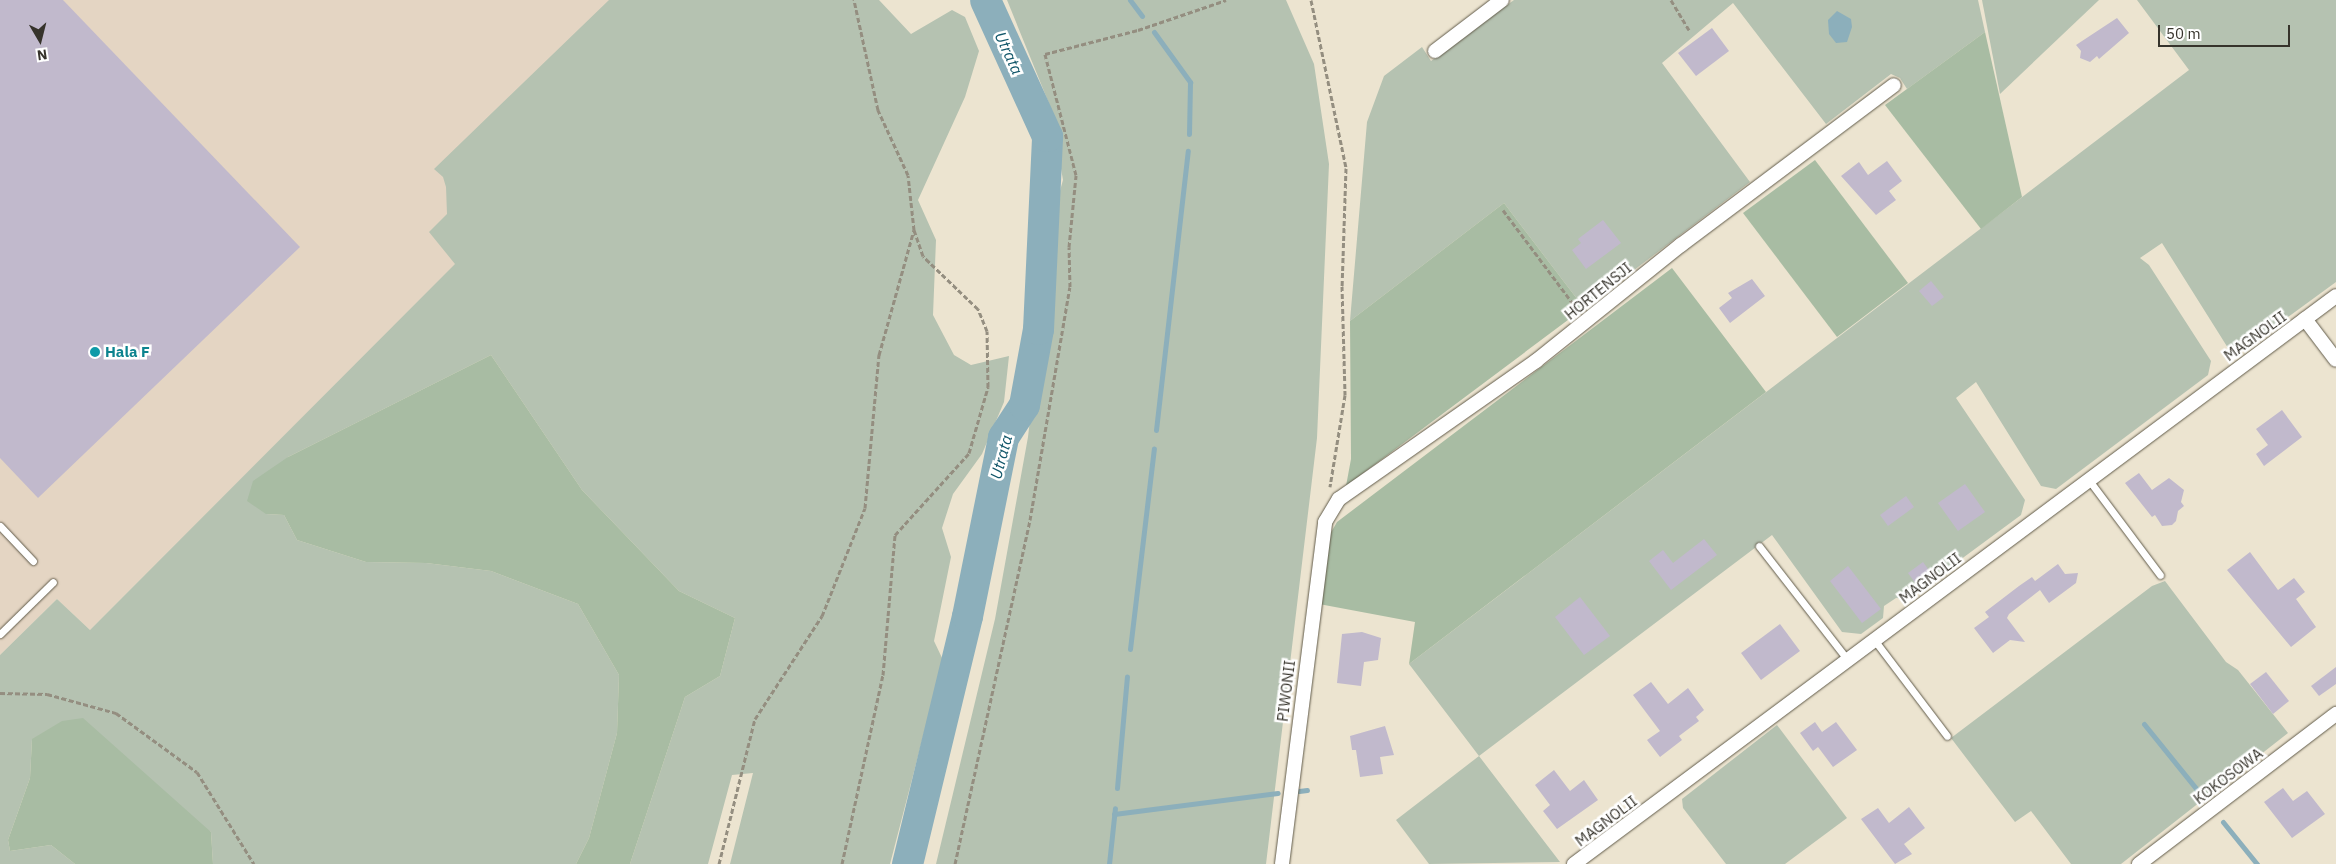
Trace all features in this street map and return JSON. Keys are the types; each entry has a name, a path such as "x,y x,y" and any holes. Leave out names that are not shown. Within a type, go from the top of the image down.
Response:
{"street":[{"path":"1435,51 1502,0"},
{"name":"HORTENSJI","path":"1325,522 1340,499 1353,488 1536,361 1682,245 1894,85"},
{"name":"MAGNOLII","path":"1574,864 1847,659 1874,641 2088,478 2336,296"},
{"name":"MAGNOLII","path":"2305,319 2336,360"},
{"name":"PIWONII","path":"1282,864 1325,522"},
{"name":"KOKOSOWA","path":"2139,864 2336,714"}],"lane":[{"path":"2088,478 2160,576"},
{"path":"0,526 33,561"},
{"path":"1759,546 1847,659"},
{"path":"0,634 53,582"},
{"path":"1874,641 1947,736"}],"path":[{"path":"842,864 883,676 895,535 969,453 988,386 987,331 978,309 923,256 914,230 908,175 878,110 854,0"},
{"path":"955,864 1030,520 1070,287 1069,247 1076,175 1045,54 1138,30 1226,0"},
{"path":"1311,0 1346,168 1342,286 1345,395 1330,493"},
{"path":"1672,0 1690,30"},
{"path":"1503,210 1587,321"},
{"path":"718,864 756,719 822,616 865,508 880,355 914,230"},
{"path":"0,693 47,694 116,713 197,772 254,864"}],"shaded area":[{"path":"0,0 720,0 90,630 57,599 0,655"}],"green space":[{"path":"609,0 879,0 911,34 952,10 965,17 979,51 965,97 918,200 936,240 933,315 954,355 971,365 1009,356 1004,402 982,454 953,494 942,528 951,557 934,641 943,660 890,864 730,864 753,773 732,775 708,864 630,864 685,697 720,676 735,618 679,591 582,490 491,355 288,457 266,514 284,515 297,540 366,562 426,563 491,571 578,604 619,675 617,733 589,838 576,864 213,864 211,832 32,739 30,778 8,840 10,851 51,845 75,864 0,864 0,655 57,599 90,630 455,264 429,232 447,214 446,187 443,177 434,169"},
{"path":"1007,0 1286,0 1314,64 1329,164 1317,438 1266,864 936,864 995,619 1028,437 1054,212 1063,180 1050,106"},
{"path":"1514,0 1978,0 1985,32 1907,89 1900,78 1891,74 1826,124 1733,3 1662,63 1750,182 1584,308 1504,203 1350,321 1367,122 1384,76 1422,47 1431,61"},
{"path":"1982,0 2099,0 2000,94"},
{"path":"2137,0 2336,0 2336,282 2243,350 2228,348 2162,243 2140,258 2149,265 2211,361 2208,375 2056,489 2041,486 1976,382 1956,398 2025,500 2021,515 1907,599 1896,598 1884,606 1883,618 1861,634 1842,632 1772,535 1479,756 1409,664 2189,70"},
{"path":"1985,32 2022,197 1981,229 1885,105"},
{"path":"1815,160 1908,283 1837,337 1743,213"},
{"path":"1504,203 1584,308 1346,486 1351,459 1350,321"},
{"path":"1672,268 1766,392 1409,664 1415,622 1319,604 1325,543 1337,522"},
{"path":"491,355 582,490 679,591 735,618 720,676 685,697 630,864 576,864 589,838 617,733 619,675 578,604 491,571 426,563 366,562 297,540 284,515 266,514 247,501 253,481 288,457"},
{"path":"2165,581 2226,662 2238,670 2288,733 2121,864 2071,864 2031,811 2015,822 1951,738 2152,586"},
{"path":"83,718 211,832 213,864 75,864 51,845 10,851 8,840 30,778 32,739 62,721"},
{"path":"1777,725 1847,818 1785,864 1726,864 1683,808 1682,799"},
{"path":"1479,756 1560,862 1429,864 1396,820"}],"water":[{"path":"1837,11 1851,19 1852,27 1847,42 1836,43 1829,34 1828,20"}],"building":[{"name":"Hala F","path":"0,0 63,0 300,247 38,498 0,458"},
{"path":"2117,18 2129,33 2099,59 2097,56 2090,62 2080,58 2081,51 2076,45"},
{"path":"1712,28 1729,51 1696,76 1678,53"},
{"path":"1887,161 1902,181 1889,191 1896,200 1876,215 1841,176 1859,162 1868,175"},
{"path":"1603,220 1621,243 1586,269 1572,250 1581,243 1578,239"},
{"path":"1752,279 1765,296 1730,323 1719,308 1732,298 1728,293"},
{"path":"1931,281 1944,297 1932,306 1919,291"},
{"path":"2282,410 2302,437 2264,466 2256,454 2268,445 2256,429"},
{"path":"2139,473 2152,490 2169,478 2184,490 2181,502 2184,506 2178,511 2176,521 2172,525 2162,526 2155,515 2152,517 2125,483"},
{"path":"1965,484 1985,512 1958,531 1938,503"},
{"path":"1906,496 1914,507 1888,526 1880,515"},
{"path":"1704,539 1717,555 1671,590 1649,561 1663,550 1673,563"},
{"path":"2250,552 2278,590 2294,578 2305,592 2296,599 2316,627 2291,647 2227,570"},
{"path":"1923,562 1931,573 1916,584 1908,573"},
{"path":"2058,564 2065,574 2078,573 2076,583 2049,603 2040,590 2009,614 2007,618 2025,642 2010,640 1993,653 1974,628 1989,617 1985,612 2032,577 2035,581"},
{"path":"1848,566 1881,609 1862,623 1830,581"},
{"path":"1580,597 1610,636 1584,655 1555,617"},
{"path":"1780,624 1800,651 1761,680 1741,653"},
{"path":"1362,632 1381,638 1378,660 1364,662 1361,686 1337,683 1342,634"},
{"path":"2336,667 2336,684 2319,696 2311,686"},
{"path":"2266,672 2289,701 2273,714 2250,684"},
{"path":"1651,682 1668,704 1688,688 1704,710 1696,717 1699,721 1679,736 1682,740 1660,757 1647,740 1660,731 1633,695"},
{"path":"1815,722 1822,732 1836,722 1857,750 1833,767 1818,747 1813,751 1800,733"},
{"path":"1385,726 1394,755 1380,757 1383,774 1360,777 1356,750 1352,750 1350,736"},
{"path":"1554,770 1570,791 1584,780 1598,800 1557,829 1543,811 1550,805 1535,785"},
{"path":"2283,788 2293,801 2307,791 2325,814 2292,838 2264,802"},
{"path":"1909,807 1925,828 1904,844 1912,854 1895,864 1861,819 1878,808 1889,823"}],"waterway":[{"name":"Utrata","path":"907,864 967,616 1003,437 1024,405 1038,329 1047,136 985,0"},
{"path":"1130,0 1142,16"},
{"path":"1154,32 1190,82 1189,134"},
{"path":"1156,430 1188,151"},
{"path":"1130,649 1154,448"},
{"path":"1117,788 1127,676"},
{"path":"2144,724 2203,797"},
{"path":"1299,791 1307,790"},
{"path":"1114,814 1278,793"},
{"path":"1109,864 1115,808"},
{"path":"2223,822 2257,864"}],"place":[{"name":"Hala F","path":"95,352"}]}
